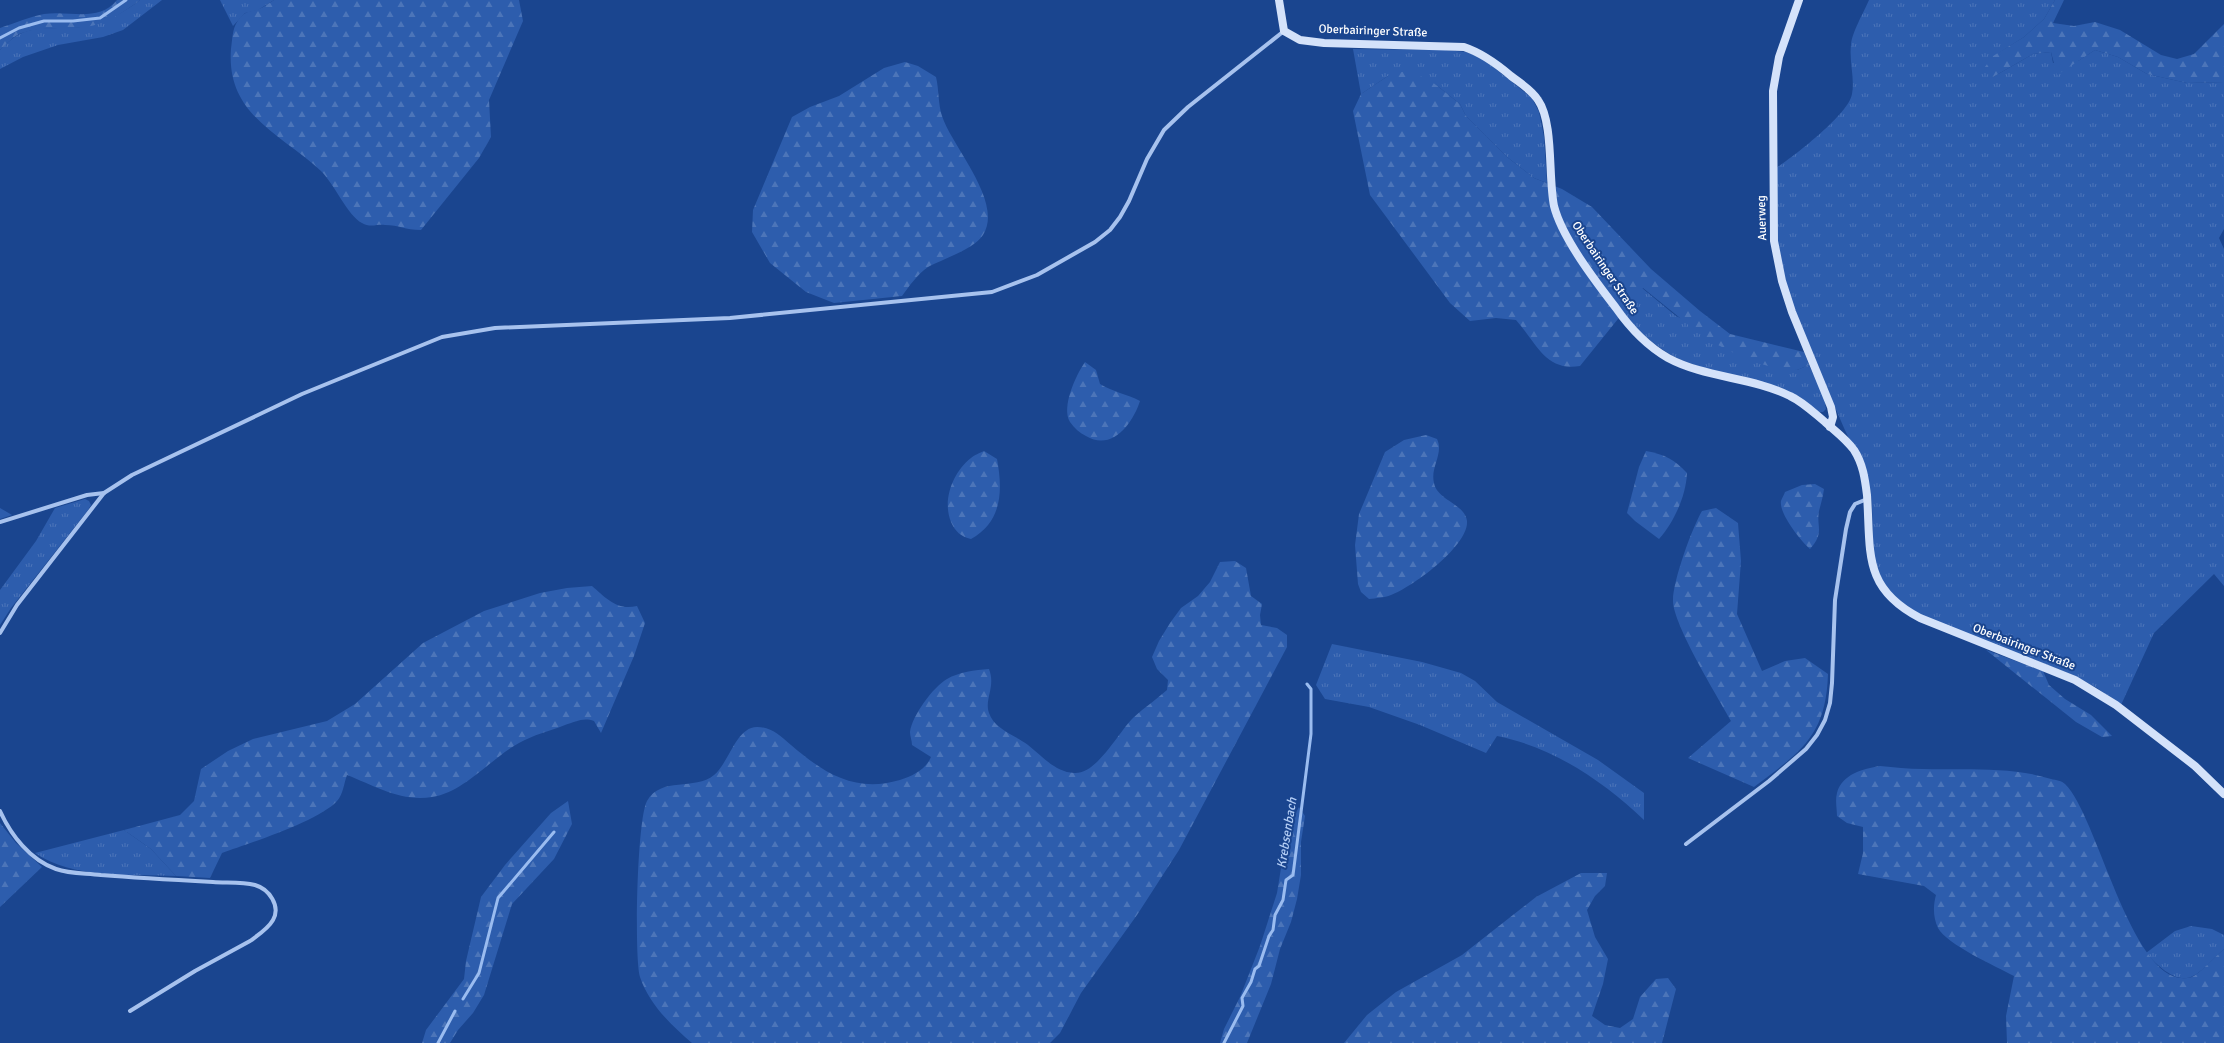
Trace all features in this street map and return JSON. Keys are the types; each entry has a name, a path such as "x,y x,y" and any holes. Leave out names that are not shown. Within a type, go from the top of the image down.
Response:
{"street":[{"path":"0,633 17,605 104,493 132,475 302,394 442,337 495,328 730,318 992,292 1014,286 1037,276 1074,255 1110,230 1126,206 1147,158 1164,130 1188,107 1284,31 1279,0"},
{"name":"Auerweg","path":"1798,0 1779,57 1773,91 1774,241 1782,281 1792,312 1831,407 1833,417 1830,427"},
{"name":"Oberbairinger Straße","path":"1284,31 1300,40 1324,43 1464,47 1478,52 1497,64 1538,99 1546,122 1554,206 1559,220 1567,237 1630,326 1643,340 1667,357 1681,364 1790,396 1845,439 1855,452 1865,478 1871,560 1875,575 1881,587 1895,604 1905,611 1941,628 2075,680 2095,691 2195,766 2224,794"},
{"path":"0,522 87,495 104,493"},
{"path":"1686,844 1773,777 1806,749 1817,735 1825,720 1830,703 1832,683 1835,600 1846,529 1850,512 1855,504 1867,499"},
{"path":"0,812 6,823 34,857 56,869 68,872 132,878 249,884 264,889 275,903 273,920 263,931 250,941 163,990 130,1011"}],"green space":[{"path":"117,0 140,0 114,17 86,27 46,29 19,34 0,50 0,28 27,18 44,14 83,14 101,11 109,7"},
{"path":"140,0 162,0 123,30 103,37 58,45 23,57 0,69 0,50 20,34 36,29 70,28 94,24 115,16"},
{"path":"220,0 274,0 258,10 245,13 233,26"},
{"path":"274,0 519,0 523,21 489,100 491,137 479,158 421,230 390,225 374,226 362,223 352,214 321,171 274,134 259,121 247,107 237,91 232,72 231,49 235,26 240,18 247,12 257,10"},
{"path":"1869,0 2055,0 2044,19 2024,37 1994,56 1993,77 2033,54 2051,52 2053,63 2078,61 2095,50 2118,57 2147,74 2187,83 2224,82 2224,229 2219,238 2224,249 2224,586 2214,574 2154,633 2121,705 2097,688 2073,675 1920,615 1904,605 1889,592 1877,571 1873,547 1871,498 1867,479 1810,352 1788,293 1780,260 1776,168 1795,155 1819,134 1831,123 1849,102 1853,88 1851,57 1852,40"},
{"path":"2055,0 2064,0 2053,23 2074,26 2095,22 2120,30 2161,55 2177,59 2194,54 2224,24 2224,82 2187,83 2147,74 2118,57 2095,50 2057,75 2051,52 2033,54 1993,77 1982,71 1993,56 2024,37 2044,19"},
{"path":"1353,49 1445,50 1466,52 1482,58 1532,98 1539,112 1544,137 1547,183 1534,178 1507,157 1466,116 1460,104 1435,84 1388,76 1361,94"},
{"path":"905,62 918,66 936,77 942,116 947,129 982,191 987,207 988,222 983,235 979,240 966,249 928,267 917,277 902,296 834,303 806,292 770,263 752,232 753,210 792,117 810,107 839,96 884,68"},
{"path":"1409,70 1435,84 1460,104 1466,116 1507,157 1534,178 1562,189 1592,207 1651,269 1700,311 1730,334 1804,352 1809,365 1797,370 1775,368 1748,360 1706,339 1643,288 1580,366 1568,367 1550,360 1542,354 1516,320 1496,318 1470,321 1450,303 1370,195 1353,111 1361,94 1388,76"},
{"path":"1642,288 1676,316 1797,370 1809,365 1824,397 1826,409 1823,412 1819,412 1809,405 1681,360 1664,351 1642,334 1623,312"},
{"path":"1085,362 1096,370 1100,384 1140,401 1127,426 1113,438 1095,440 1086,436 1075,428 1070,422 1067,408 1068,400 1074,383"},
{"path":"1426,435 1437,439 1439,445 1433,477 1436,489 1465,515 1467,521 1465,531 1459,542 1449,554 1412,584 1391,595 1369,599 1361,592 1358,584 1355,545 1359,514 1385,452 1404,440"},
{"path":"984,451 997,459 1000,494 998,505 989,524 971,539 956,531 951,522 948,505 949,496 954,479 959,471 972,457"},
{"path":"1646,451 1669,458 1687,473 1682,500 1670,525 1659,539 1627,513 1639,467"},
{"path":"1815,484 1824,489 1818,517 1819,534 1815,543 1810,549 1796,534 1787,520 1783,513 1781,501 1785,492 1802,485"},
{"path":"85,499 89,501 91,505 88,510 11,608 0,625 0,590 36,541 55,508"},
{"path":"0,508 12,515 0,519"},
{"path":"1716,508 1738,523 1741,561 1737,614 1762,671 1785,661 1805,658 1828,674 1826,696 1822,713 1816,728 1808,741 1785,763 1754,787 1688,758 1731,721 1687,642 1675,611 1673,600 1676,580 1688,542 1698,519 1702,511"},
{"path":"1235,561 1246,568 1251,596 1262,604 1260,615 1261,625 1277,628 1287,635 1287,647 1179,850 1137,915 1081,993 1060,1033 1050,1043 692,1043 676,1029 655,1005 640,977 637,943 641,833 647,801 653,793 669,786 706,780 714,775 738,739 750,729 757,727 762,727 776,733 816,765 841,778 869,784 900,780 914,774 926,765 931,757 912,745 910,732 915,718 924,702 941,683 947,679 967,672 989,669 991,675 991,687 988,708 989,713 995,723 1000,728 1023,741 1055,767 1067,772 1083,772 1099,760 1134,717 1167,690 1168,680 1157,669 1152,657 1159,641 1181,608 1198,596 1210,582 1220,562"},
{"path":"592,586 607,599 618,605 624,607 637,606 645,623 634,656 601,733 594,721 583,720 536,735 509,749 456,789 432,797 421,798 399,795 347,775 339,798 328,809 300,824 222,853 210,878 176,876 151,849 124,830 180,815 194,801 201,769 228,751 253,739 327,721 355,704 423,643 484,611 540,593 567,588"},
{"path":"1332,644 1422,662 1461,673 1475,681 1497,702 1598,760 1644,793 1644,820 1612,792 1594,779 1557,757 1538,748 1497,736 1486,753 1420,725 1369,707 1325,699 1316,685"},
{"path":"1986,650 2043,671 2049,685 2065,699 2091,715 2112,736 2102,737 2076,722"},
{"path":"1880,766 1917,769 2004,770 2035,775 2064,783 2078,803 2119,900 2135,933 2152,959 2171,975 2192,977 2224,949 2224,1043 2007,1043 2006,1016 2014,976 1961,948 1943,934 1936,924 1934,916 1934,903 1936,895 1924,886 1858,874 1863,853 1863,827 1847,823 1837,816 1836,796 1843,781 1848,777 1860,771"},
{"path":"568,801 572,824 554,859 512,904 484,995 473,1013 458,1030 450,1043 422,1043 426,1030 464,979 466,961 481,897 505,865 551,813"},
{"path":"1299,807 1305,816 1301,842 1301,875 1291,922 1280,949 1271,984 1247,1043 1220,1043 1224,1029 1240,997 1260,946 1277,893 1286,837"},
{"path":"0,823 16,843 42,867 0,907"},
{"path":"124,830 151,849 176,876 102,874 66,867 35,853"},
{"path":"1581,873 1607,873 1605,886 1595,896 1587,910 1595,937 1608,959 1603,984 1592,1016 1605,1025 1620,1028 1633,1019 1640,997 1656,979 1668,978 1676,989 1662,1043 1344,1043 1367,1015 1396,992 1462,955 1536,897"},
{"path":"2191,926 2212,929 2224,935 2224,949 2197,974 2187,978 2180,978 2167,972 2146,953 2175,931"}],"waterway":[{"path":"0,38 19,28 44,21 73,21 100,18 126,0"},
{"name":"Krebsenbach","path":"1224,1043 1243,1006 1242,998 1251,982 1255,969 1259,966 1269,936 1273,930 1275,915 1283,900 1286,880 1293,875 1311,734 1311,689 1307,684"},
{"path":"463,999 479,973 498,898 554,832"},
{"path":"438,1043 455,1011"}]}
